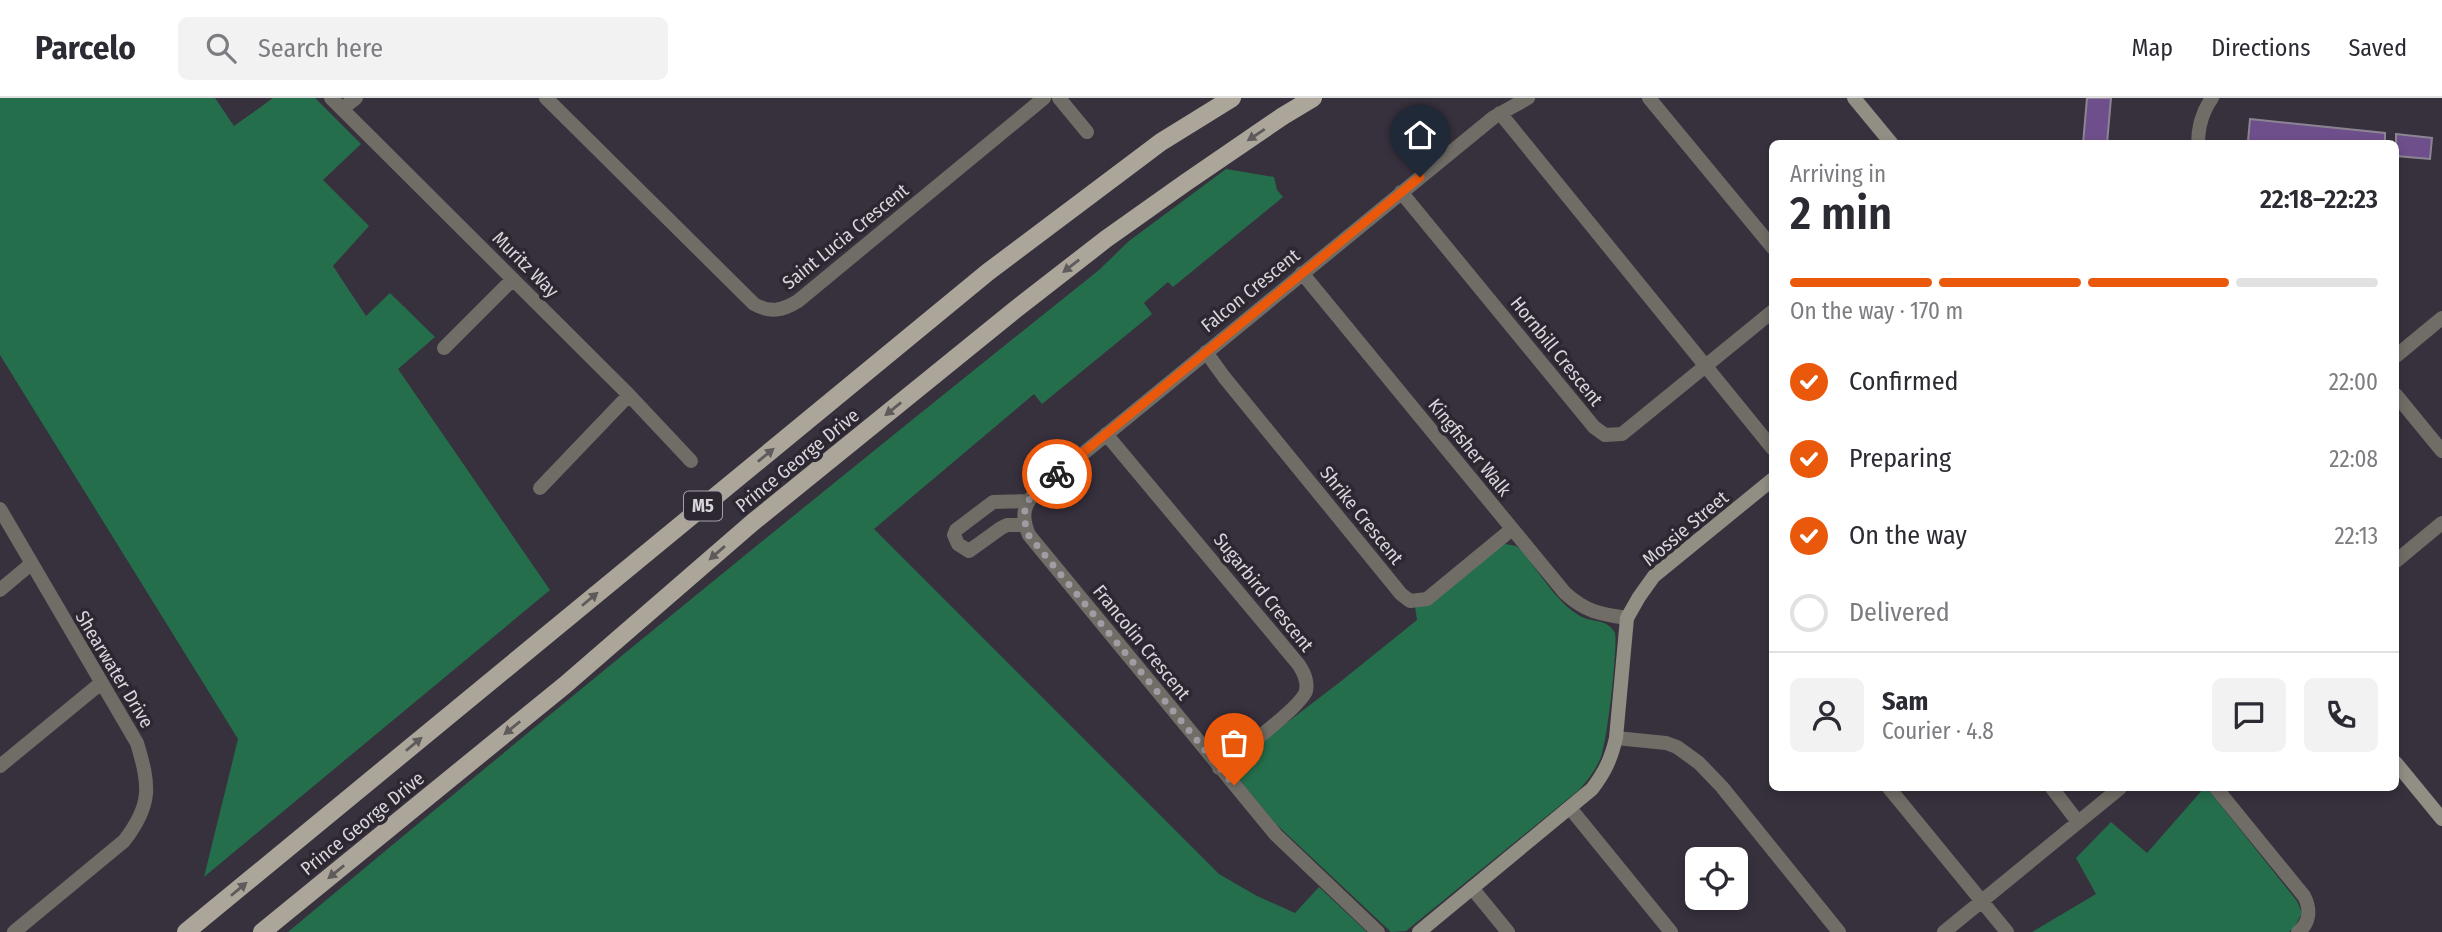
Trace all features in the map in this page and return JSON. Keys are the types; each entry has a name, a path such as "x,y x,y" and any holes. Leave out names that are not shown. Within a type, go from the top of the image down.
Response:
{"main road":[{"name":"Prince George Drive","path":"186,932 988,272 1161,142 1232,98"},
{"name":"Prince George Drive","path":"262,932 565,685 752,523 1016,309 1173,191 1313,98"}],"street":[{"name":"Muritz Way","path":"331,98 629,395 691,461"},
{"path":"342,109 356,98"},
{"name":"Saint Lucia Crescent","path":"552,100 754,304 771,311 788,307 798,301 1044,98"},
{"path":"1059,98 1087,132"},
{"name":"Falcon Crescent","path":"1028,501 1401,192 1500,113 1528,98"},
{"path":"1649,98 1769,243"},
{"path":"1854,98 1889,140"},
{"path":"2199,140 2205,108 2212,98"},
{"path":"1500,113 1769,444"},
{"name":"Hornbill Crescent","path":"1401,192 1599,432 1611,436 1622,434 1769,314"},
{"name":"Kingfisher Walk","path":"1302,273 1574,601 1594,613 1627,618"},
{"path":"444,348 513,279"},
{"path":"2399,354 2442,318"},
{"name":"Shrike Crescent","path":"1206,352 1392,583 1410,601 1427,599 1512,528"},
{"path":"540,488 629,395"},
{"path":"2399,399 2442,451"},
{"name":"Sugarbird Crescent","path":"1106,434 1305,675 1307,682 1303,697 1219,768"},
{"name":"Mossie Street","path":"1616,738 1627,618 1654,576 1769,482"},
{"path":"1028,501 1023,512 1025,525 1001,527 969,551 958,544 954,535 956,530 993,502 1028,501"},
{"name":"Shearwater Drive","path":"0,509 137,743 144,768 145,807 136,825 108,856 14,932"},
{"path":"2399,559 2442,523"},
{"name":"Francolin Crescent","path":"1025,525 1029,536 1276,835 1378,932"},
{"path":"0,590 31,564"},
{"path":"0,766 101,683"},
{"path":"1419,932 1592,789 1612,758 1616,738 1666,743 1677,747 1699,763 1839,932"},
{"path":"2399,766 2442,819"},
{"path":"1891,791 2007,932"},
{"path":"2054,791 2078,822"},
{"path":"1944,932 2116,791"},
{"path":"2218,791 2304,896 2308,916 2304,927 2298,932"},
{"path":"1570,808 1671,932"},
{"path":"1472,888 1508,932"}],"green space":[{"path":"0,98 215,98 234,126 273,98 315,98 361,144 323,180 369,226 333,266 366,316 390,293 435,337 398,369 550,590 204,877 238,739 0,355"},
{"path":"1226,169 1274,177 1277,190 1283,197 1173,287 1168,282 1144,303 1152,314 1042,404 1034,394 874,529 1219,874 1257,896 1295,913 1319,887 1367,932 288,932 692,599 1099,270 1129,241"},
{"path":"1505,544 1521,550 1569,608 1582,617 1608,625 1615,633 1611,695 1601,757 1580,789 1406,931 1391,932 1276,824 1238,778 1237,765 1242,757 1417,620 1415,606"},
{"path":"2201,791 2209,791 2297,901 2302,913 2289,932 2032,932 2096,894 2076,858 2111,822 2147,853"}],"building":[{"path":"2087,98 2111,98 2107,140 2083,140"},
{"path":"2250,119 2385,133 2385,140 2248,140"},
{"path":"2396,134 2432,138 2430,159 2399,156 2399,140 2396,140"}],"way so far":[{"path":"1057,474 1035,493 1023,512 1029,536 1234,785"}],"route":[{"path":"1057,474 1420,177"}]}
